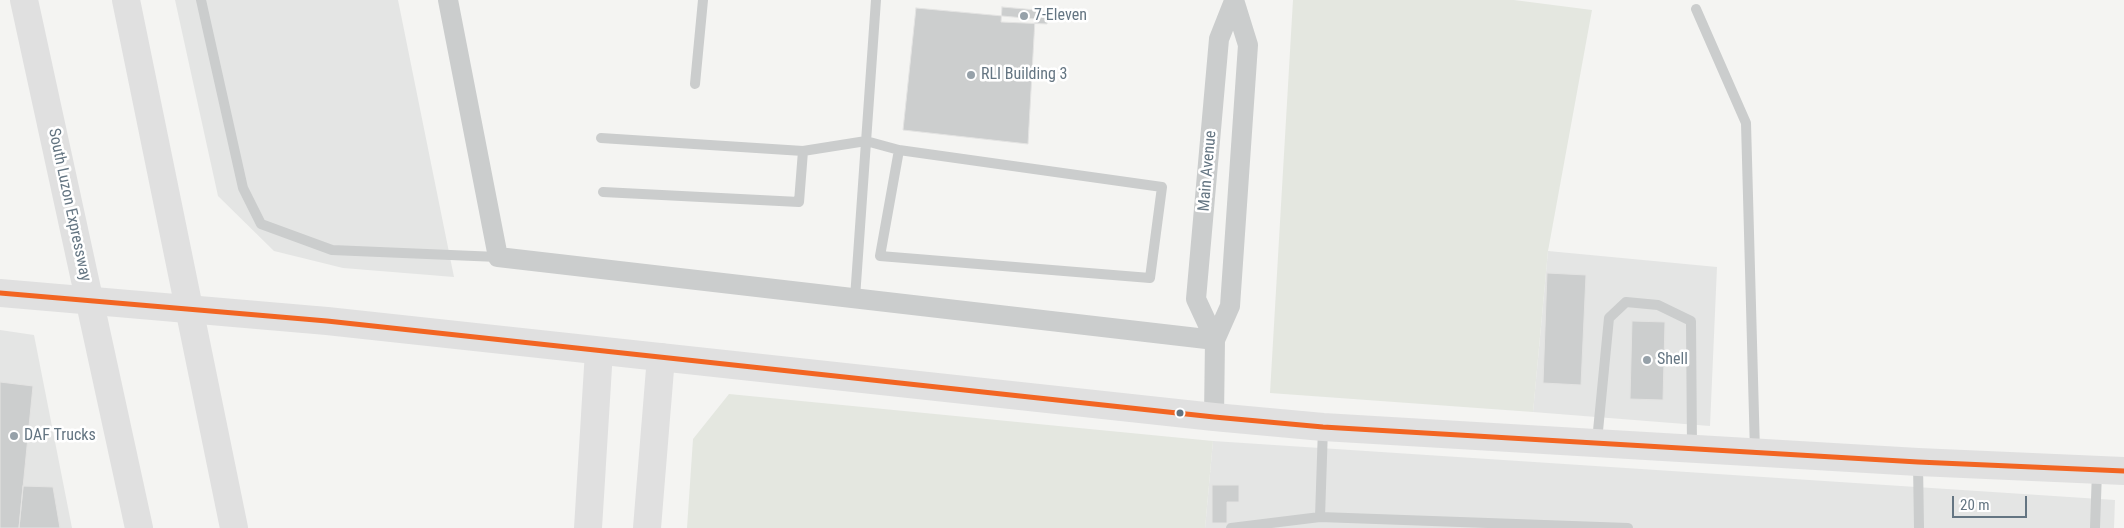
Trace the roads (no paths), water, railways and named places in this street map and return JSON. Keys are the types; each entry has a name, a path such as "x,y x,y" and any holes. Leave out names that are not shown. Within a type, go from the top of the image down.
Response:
{"main road":[{"path":"126,0 234,528"},
{"name":"South Luzon Expressway","path":"25,8 138,528"},
{"path":"0,293 327,321 1214,417 1323,427 1918,462 2124,471"},
{"path":"588,528 599,351"},
{"path":"647,528 661,357"}],"street":[{"path":"448,0 498,257 1215,340"},
{"name":"Main Avenue","path":"1215,340 1196,299 1219,39 1232,0"},
{"name":"Main Avenue","path":"1214,417 1215,340 1230,306 1248,45 1232,0"}],"lane":[{"path":"201,0 243,188 261,224 332,250 498,257"},
{"path":"695,84 703,0"},
{"path":"854,298 876,0"},
{"path":"1696,9 1746,123 1755,453"},
{"path":"601,138 803,151 866,141 899,150 1162,188 1150,278 880,256 899,150"},
{"path":"603,192 799,202 803,151"},
{"path":"1597,444 1609,318 1626,302 1658,305 1691,321 1692,449"},
{"path":"1320,517 1323,427"},
{"path":"1918,462 1919,528"},
{"path":"2095,528 2097,470"},
{"path":"1231,528 1320,517 1628,528"}],"place":[{"name":"7-Eleven","path":"1024,16"},
{"name":"RLI Building 3","path":"971,75"},
{"name":"Shell","path":"1647,360"},
{"name":"DAF Trucks","path":"14,436"}]}
